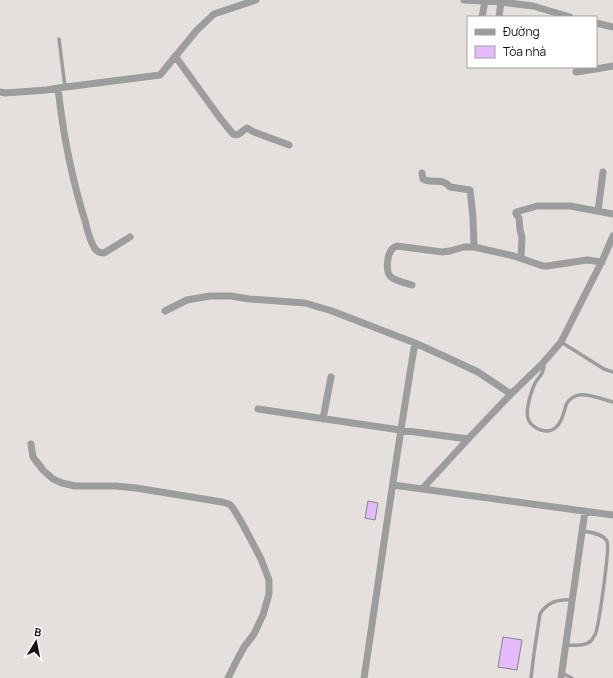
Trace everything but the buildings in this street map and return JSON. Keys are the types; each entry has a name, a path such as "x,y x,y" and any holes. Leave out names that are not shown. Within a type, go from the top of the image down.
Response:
{"street":[{"path":"0,92 5,93 47,90 161,74 197,30 214,14 256,0"},
{"path":"464,0 501,2 533,6 567,16"},
{"path":"482,16 485,1"},
{"path":"499,16 501,2"},
{"path":"597,23 613,27"},
{"path":"175,56 234,135 247,128 254,132 289,144"},
{"path":"576,72 613,66"},
{"path":"62,88 68,154 81,210 95,249 103,253 130,237"},
{"path":"598,211 603,172"},
{"path":"422,173 425,181 443,182 450,187 470,190 474,247"},
{"path":"521,258 522,237 519,218 515,213 516,212 536,206 551,205 570,206 613,214"},
{"path":"423,488 511,394 542,364 561,342 602,262 613,236"},
{"path":"412,285 393,279 388,272 389,254 391,249 394,247 397,246 442,252 464,247 474,247 503,253 543,266 587,260 602,262"},
{"path":"165,311 187,300 210,296 231,296 249,299 305,303 332,311 446,356 478,372 511,394"},
{"path":"364,678 400,430 415,343"},
{"path":"323,418 331,377"},
{"path":"258,409 468,439"},
{"path":"31,444 33,457 42,470 62,484 75,486 116,486 136,488 222,502 229,504 233,508 261,559 268,580 269,594 263,615 254,634 244,647 228,678"},
{"path":"393,484 613,515"},
{"path":"561,676 584,511"}],"lane":[{"path":"59,39 62,88"},
{"path":"561,342 604,369 613,372"},
{"path":"542,364 544,367 543,371 535,383 527,412 529,422 538,429 543,431 555,429 563,416 567,403 571,399 581,394 613,402"},
{"path":"566,644 581,645 591,641 595,635 599,618 607,556 607,542 599,535 582,531"},
{"path":"531,678 540,614 545,606 557,600 572,600"},
{"path":"561,676 572,678"}]}
